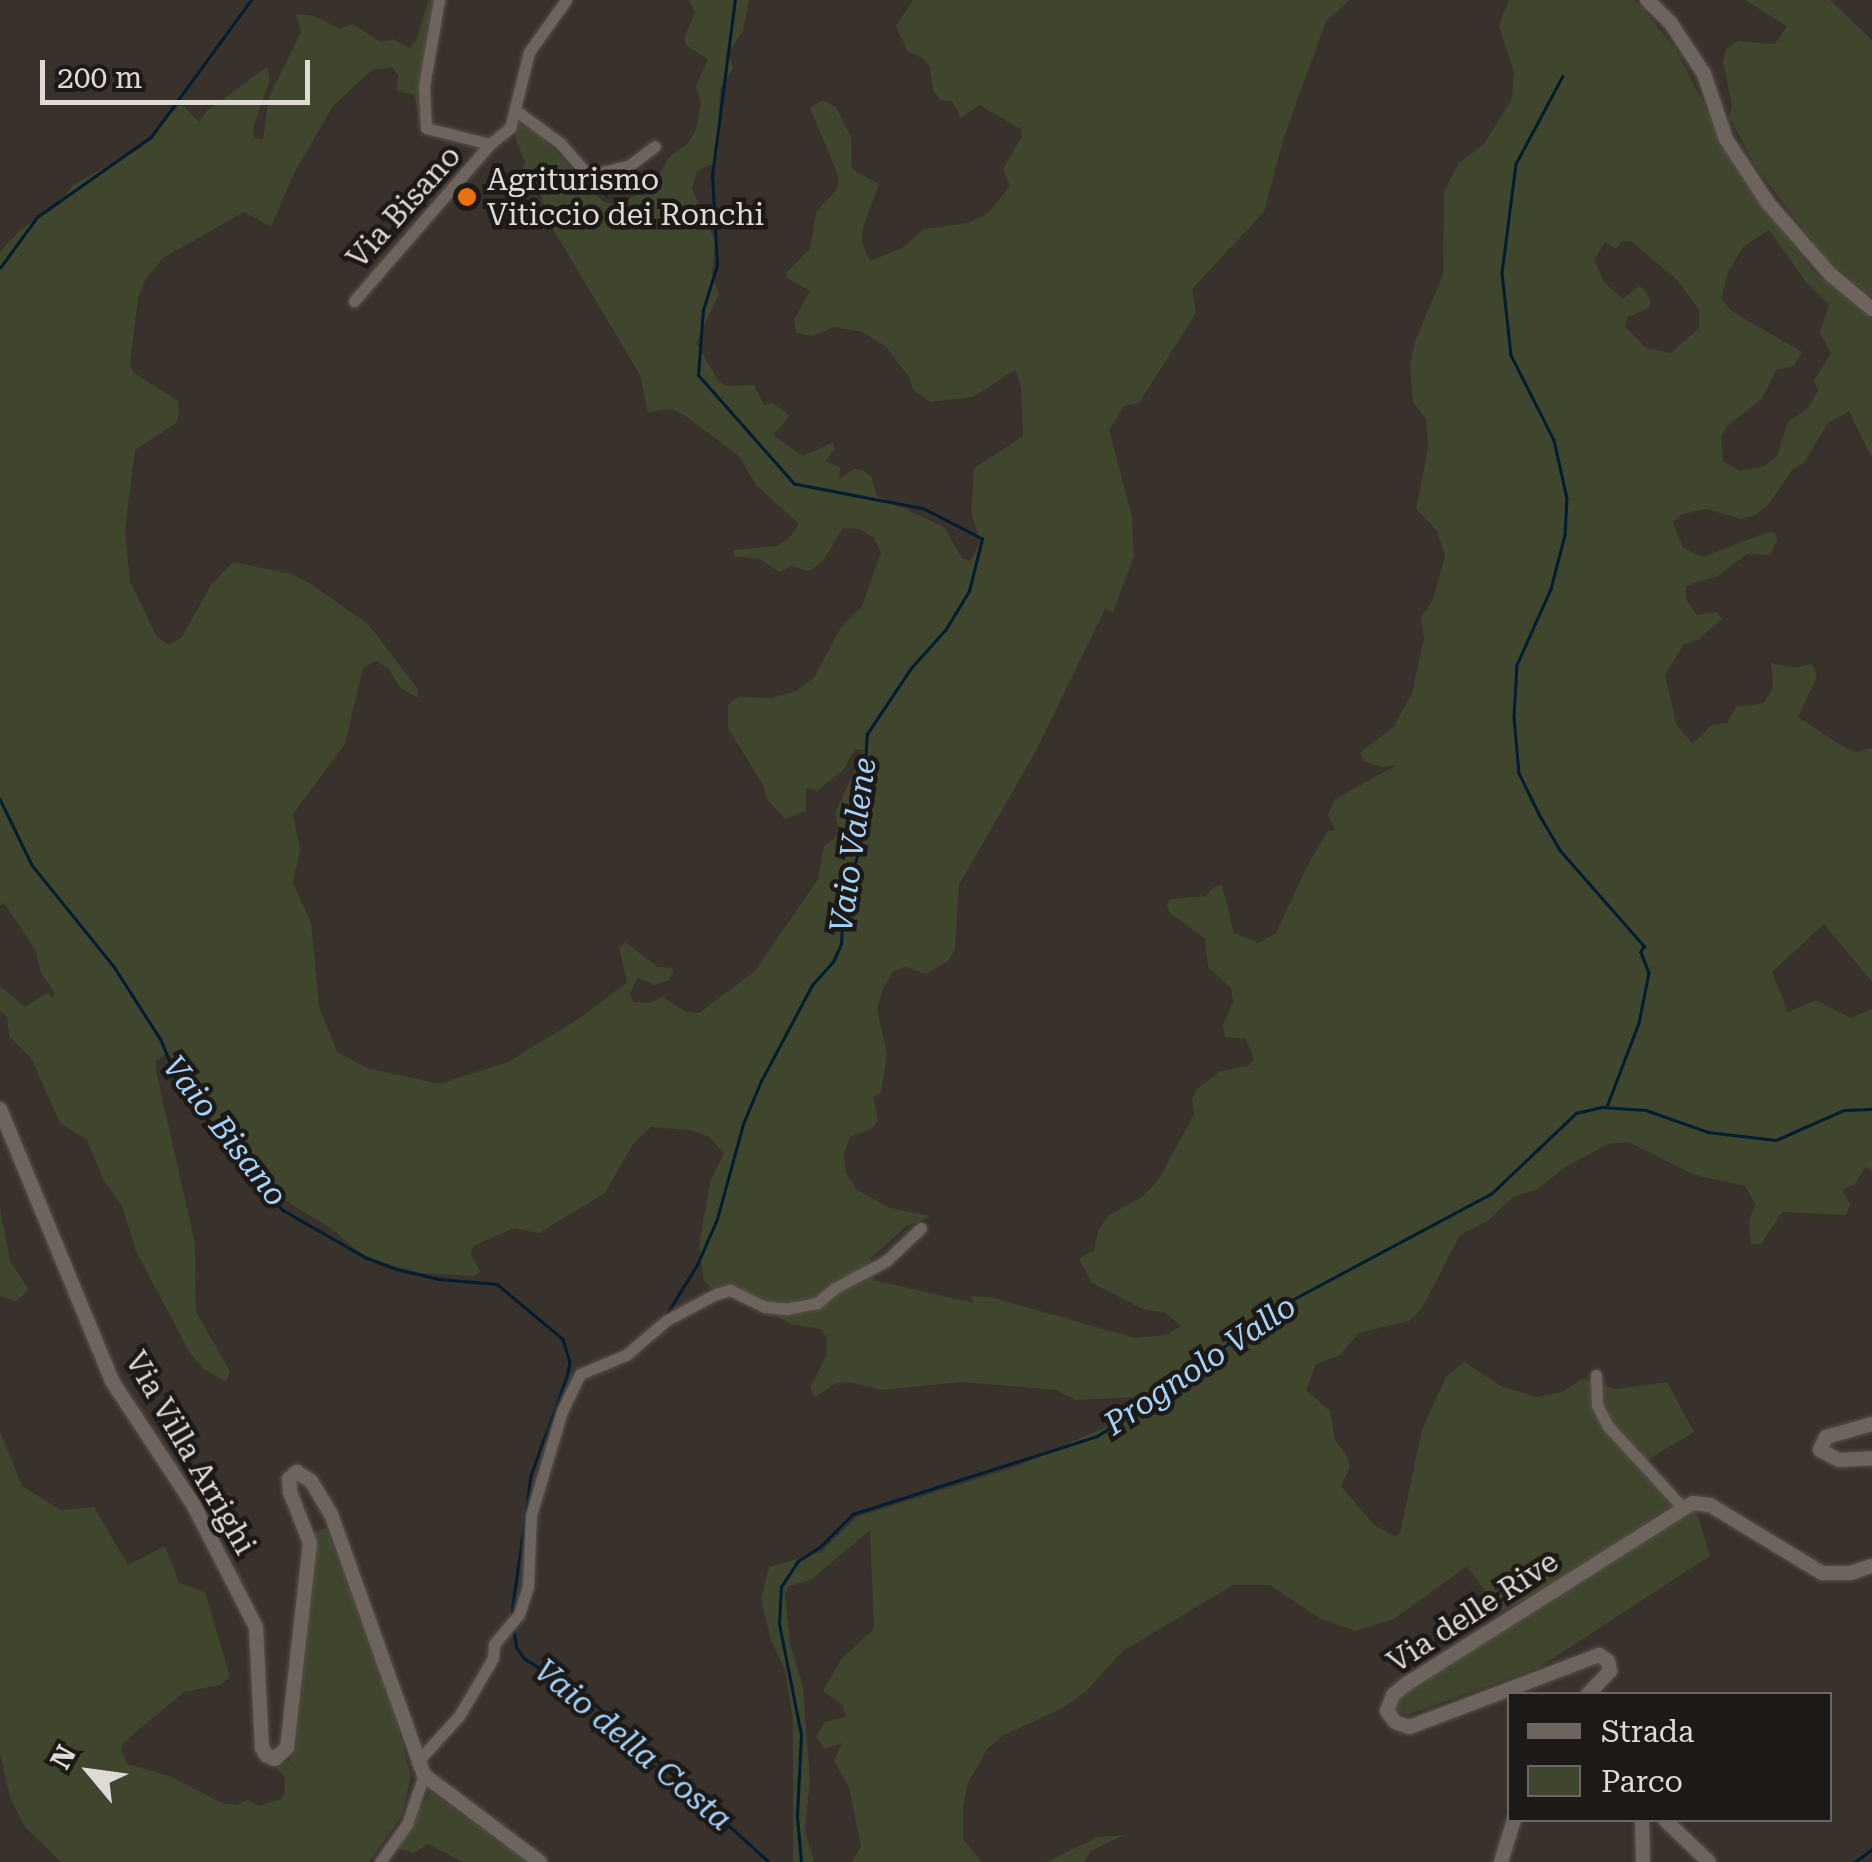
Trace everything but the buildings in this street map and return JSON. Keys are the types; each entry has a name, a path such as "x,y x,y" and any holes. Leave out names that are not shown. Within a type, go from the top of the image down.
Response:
{"street":[{"name":"Via Bisano","path":"440,0 424,86 426,128 490,144"},
{"name":"Via Bisano","path":"354,302 490,144 510,128 529,52 566,0"},
{"path":"1647,0 1670,22 1704,74 1726,140 1768,204 1830,274 1872,309"},
{"path":"515,110 560,143 584,170 598,173 630,165 655,146"},
{"name":"Via Villa Arrighi","path":"0,1109 112,1381 194,1506 256,1627 262,1748 266,1755 275,1759 288,1748 310,1543 290,1492 290,1479 297,1472 312,1481 331,1514 420,1768"},
{"path":"380,1862 407,1824 420,1768 459,1716 493,1658 494,1644 519,1614 528,1586 531,1515 562,1411 580,1374 626,1355 667,1320 716,1294 730,1290 765,1307 786,1310 817,1303 835,1288 886,1261 921,1228"},
{"path":"1596,1376 1597,1405 1606,1425 1683,1508 1693,1503 1710,1505 1822,1573 1850,1573 1872,1566"},
{"path":"1872,1424 1826,1437 1820,1450 1838,1460 1872,1458"},
{"name":"Via delle Rive","path":"1590,1692 1610,1671 1608,1661 1599,1655 1409,1726 1396,1722 1387,1711 1393,1695 1408,1683 1683,1508"},
{"path":"420,1768 540,1862"},
{"path":"1501,1862 1513,1822"},
{"path":"1642,1822 1643,1862"},
{"path":"1667,1822 1708,1862"}],"green space":[{"path":"428,0 447,0 438,26 422,130 414,95 397,91 398,75 392,67 372,70 333,106 294,173 271,227 244,212 163,258 145,280 138,299 130,363 133,372 178,401 179,414 176,423 135,450 125,530 130,581 157,637 169,645 182,637 211,585 233,562 291,574 311,584 368,624 418,689 418,698 400,688 389,669 376,661 363,668 345,744 293,814 300,849 293,883 311,922 319,1006 337,1052 367,1068 439,1084 508,1062 583,1016 627,982 619,947 625,942 658,967 672,968 673,972 669,980 655,985 638,978 630,993 633,1002 649,1003 663,997 686,1012 699,1013 755,971 818,879 824,846 840,834 835,813 864,750 855,749 843,770 817,791 806,788 806,811 785,819 767,799 763,785 728,728 728,705 738,697 772,698 796,691 814,678 841,627 862,606 881,553 874,538 859,529 843,528 823,561 809,571 791,566 779,572 759,559 734,556 733,550 777,546 799,524 756,485 739,456 684,415 672,409 648,412 640,375 553,229 535,179 520,177 525,162 516,140 515,122 538,133 572,169 588,177 587,187 604,202 619,206 654,183 669,157 688,143 696,130 701,104 696,86 708,59 686,45 684,38 695,13 689,0 749,0 743,31 728,52 733,68 720,89 718,153 712,164 697,171 692,189 715,241 712,276 719,294 696,343 719,382 727,386 754,385 764,405 773,403 790,416 773,435 803,456 833,442 835,449 825,461 840,467 839,479 854,469 862,470 871,476 877,496 944,527 962,558 970,561 980,543 971,511 974,468 1023,436 1021,387 1015,370 973,397 930,402 913,390 909,377 885,346 862,332 834,327 813,336 796,333 794,320 810,291 787,278 787,272 810,249 816,212 838,188 838,175 810,108 822,100 836,107 851,137 852,169 879,184 863,228 862,242 870,261 902,248 924,229 968,223 988,213 1010,186 1003,169 1022,136 1021,129 979,105 961,118 952,101 941,100 933,91 930,67 924,59 907,51 896,26 913,0 1350,0 1326,21 1283,140 1264,212 1192,289 1196,313 1139,403 1124,406 1109,430 1132,516 1134,556 1113,613 1105,609 1037,749 959,885 955,949 948,961 926,974 904,967 893,972 883,989 877,1009 887,1054 881,1093 873,1097 878,1120 872,1129 850,1137 844,1153 846,1173 857,1190 890,1208 931,1216 905,1227 871,1258 873,1280 974,1303 971,1296 990,1297 1135,1338 1166,1335 1181,1326 1165,1313 1143,1309 1092,1283 1079,1259 1094,1250 1099,1229 1109,1215 1142,1197 1159,1179 1194,1114 1192,1099 1197,1089 1219,1072 1250,1065 1254,1059 1246,1039 1225,1037 1223,1026 1233,1002 1231,988 1208,967 1205,939 1169,912 1167,904 1170,899 1206,896 1222,885 1234,933 1258,943 1276,933 1309,862 1328,831 1335,830 1328,815 1335,799 1397,765 1382,767 1364,761 1360,753 1394,726 1412,693 1424,638 1421,617 1433,600 1445,556 1437,531 1416,509 1428,448 1426,419 1413,402 1410,366 1415,341 1443,275 1444,191 1459,163 1484,144 1512,99 1514,72 1499,27 1505,9 1509,0 1634,0 1641,7 1675,48 1742,177 1812,270 1872,319 1872,458 1849,411 1827,424 1804,463 1792,470 1768,505 1756,515 1741,519 1706,509 1683,514 1673,522 1683,548 1703,557 1768,532 1775,533 1777,541 1770,555 1747,554 1718,576 1686,586 1686,599 1697,615 1717,612 1722,619 1699,639 1684,644 1665,675 1676,724 1693,744 1710,726 1727,723 1736,707 1764,703 1773,687 1771,663 1793,668 1812,664 1817,677 1798,717 1847,749 1856,752 1872,748 1872,982 1824,924 1772,972 1788,1012 1816,1000 1851,1018 1872,1009 1872,1170 1865,1167 1856,1183 1843,1190 1850,1205 1846,1215 1782,1212 1761,1244 1751,1244 1749,1222 1755,1204 1745,1186 1695,1175 1628,1142 1609,1144 1565,1167 1538,1189 1513,1197 1488,1221 1460,1235 1422,1308 1409,1321 1359,1333 1340,1355 1316,1364 1306,1390 1330,1411 1335,1440 1347,1456 1350,1467 1341,1486 1374,1525 1394,1536 1400,1533 1422,1430 1446,1377 1464,1362 1501,1386 1536,1397 1562,1392 1582,1379 1617,1389 1667,1382 1694,1432 1639,1465 1680,1500 1550,1586 1500,1612 1467,1566 1394,1619 1355,1631 1321,1619 1270,1585 1233,1585 1123,1651 1085,1692 1061,1709 1004,1735 988,1748 968,1783 963,1806 963,1839 982,1862 852,1862 861,1846 849,1787 834,1761 842,1743 825,1749 816,1737 825,1722 846,1717 842,1705 823,1691 842,1658 874,1629 870,1530 811,1580 789,1586 785,1594 790,1643 803,1687 810,1780 805,1831 813,1858 813,1862 793,1862 793,1720 785,1670 771,1640 761,1598 769,1567 821,1552 857,1517 1015,1467 1128,1417 1144,1409 1144,1403 1137,1397 1076,1400 1056,1390 962,1382 882,1390 849,1382 835,1384 815,1397 810,1387 827,1355 826,1336 820,1329 790,1324 756,1302 715,1291 704,1281 699,1244 711,1179 724,1153 709,1137 691,1130 651,1127 633,1144 605,1193 539,1233 514,1228 473,1246 471,1254 480,1271 474,1276 422,1273 368,1259 329,1227 259,1185 185,1083 180,1062 166,1054 156,1061 156,1071 195,1243 196,1312 230,1371 226,1382 204,1369 190,1353 136,1251 122,1206 104,1181 87,1140 60,1123 31,1058 9,1036 7,1017 0,1010 0,986 25,1007 47,993 53,998 55,993 41,973 35,949 4,903 0,906 0,252 20,230 57,206 73,185 139,149 181,104 199,122 208,110 267,67 270,80 253,128 254,138 263,140 269,97 301,32 296,14 315,16 340,29 352,24 381,42 393,39 410,48 417,39","holes":["1769,230 1806,282 1829,305 1820,333 1831,354 1814,380 1818,391 1808,408 1788,422 1777,456 1765,466 1740,471 1723,461 1721,437 1726,427 1762,399 1776,370 1794,366 1802,352 1733,312 1721,299 1728,272 1744,246","1631,241 1678,281 1699,310 1699,328 1671,353 1646,348 1625,327 1628,317 1649,308 1651,302 1644,289 1639,286 1623,299 1604,282 1594,260 1605,242 1616,249 1621,242"]},
{"path":"1745,0 1830,0 1872,40 1872,297 1825,258 1756,167 1729,117 1732,105 1723,61 1726,49 1738,41 1775,44 1787,26"},
{"path":"0,1209 10,1261 29,1290 16,1301 0,1296"},
{"path":"0,1431 22,1486 61,1510 94,1507 128,1565 165,1546 179,1583 205,1592 230,1677 220,1685 184,1692 124,1742 121,1750 127,1764 169,1776 222,1803 237,1805 248,1800 258,1806 281,1799 285,1792 284,1776 276,1768 289,1762 296,1746 310,1606 312,1533 326,1528 389,1694 411,1776 402,1815 369,1862 61,1862 25,1827 10,1797 0,1753"},
{"path":"1696,1510 1710,1556 1538,1668 1407,1715 1396,1711 1401,1698 1417,1684"},
{"path":"431,1791 529,1862 463,1862 428,1844 414,1853 395,1848"},
{"path":"1124,1835 1091,1851 1084,1862 1046,1862 1098,1837"}],"waterway":[{"name":"Vaio Bisano","path":"0,268 37,217 151,137 251,0"},
{"name":"Vaio Valene","path":"666,1315 697,1265 717,1219 743,1124 761,1081 812,985 833,962 841,944 843,903 859,850 867,734 911,668 946,629 969,591 982,539 924,509 794,484 698,375 703,310 717,265 712,176 735,0"},
{"path":"1563,76 1516,164 1502,273 1511,355 1554,440 1567,498 1565,535 1551,589 1517,665 1514,717 1519,773 1539,814 1560,850 1644,946 1641,952 1649,973 1639,1023 1607,1107"},
{"name":"Vaio Bisano","path":"0,799 32,865 115,968 161,1040 177,1078 241,1165 283,1210 365,1257 396,1269 439,1279 497,1284 563,1339 570,1362 531,1476 512,1613"},
{"name":"Prognolo Vallo","path":"801,1862 797,1816 801,1735 779,1624 781,1587 798,1561 821,1546 853,1514 1097,1436 1174,1388 1260,1317 1492,1193 1576,1113 1601,1107 1646,1110 1708,1132 1776,1140 1844,1110 1872,1109"},
{"name":"Vaio Valene","path":"628,1359 653,1339"},
{"name":"Vaio della Costa","path":"513,1626 517,1648 524,1658 596,1705 769,1862"},
{"path":"1855,1862 1872,1849"}],"place":[{"name":"Agriturismo Viticcio dei Ronchi","path":"467,197"}]}
